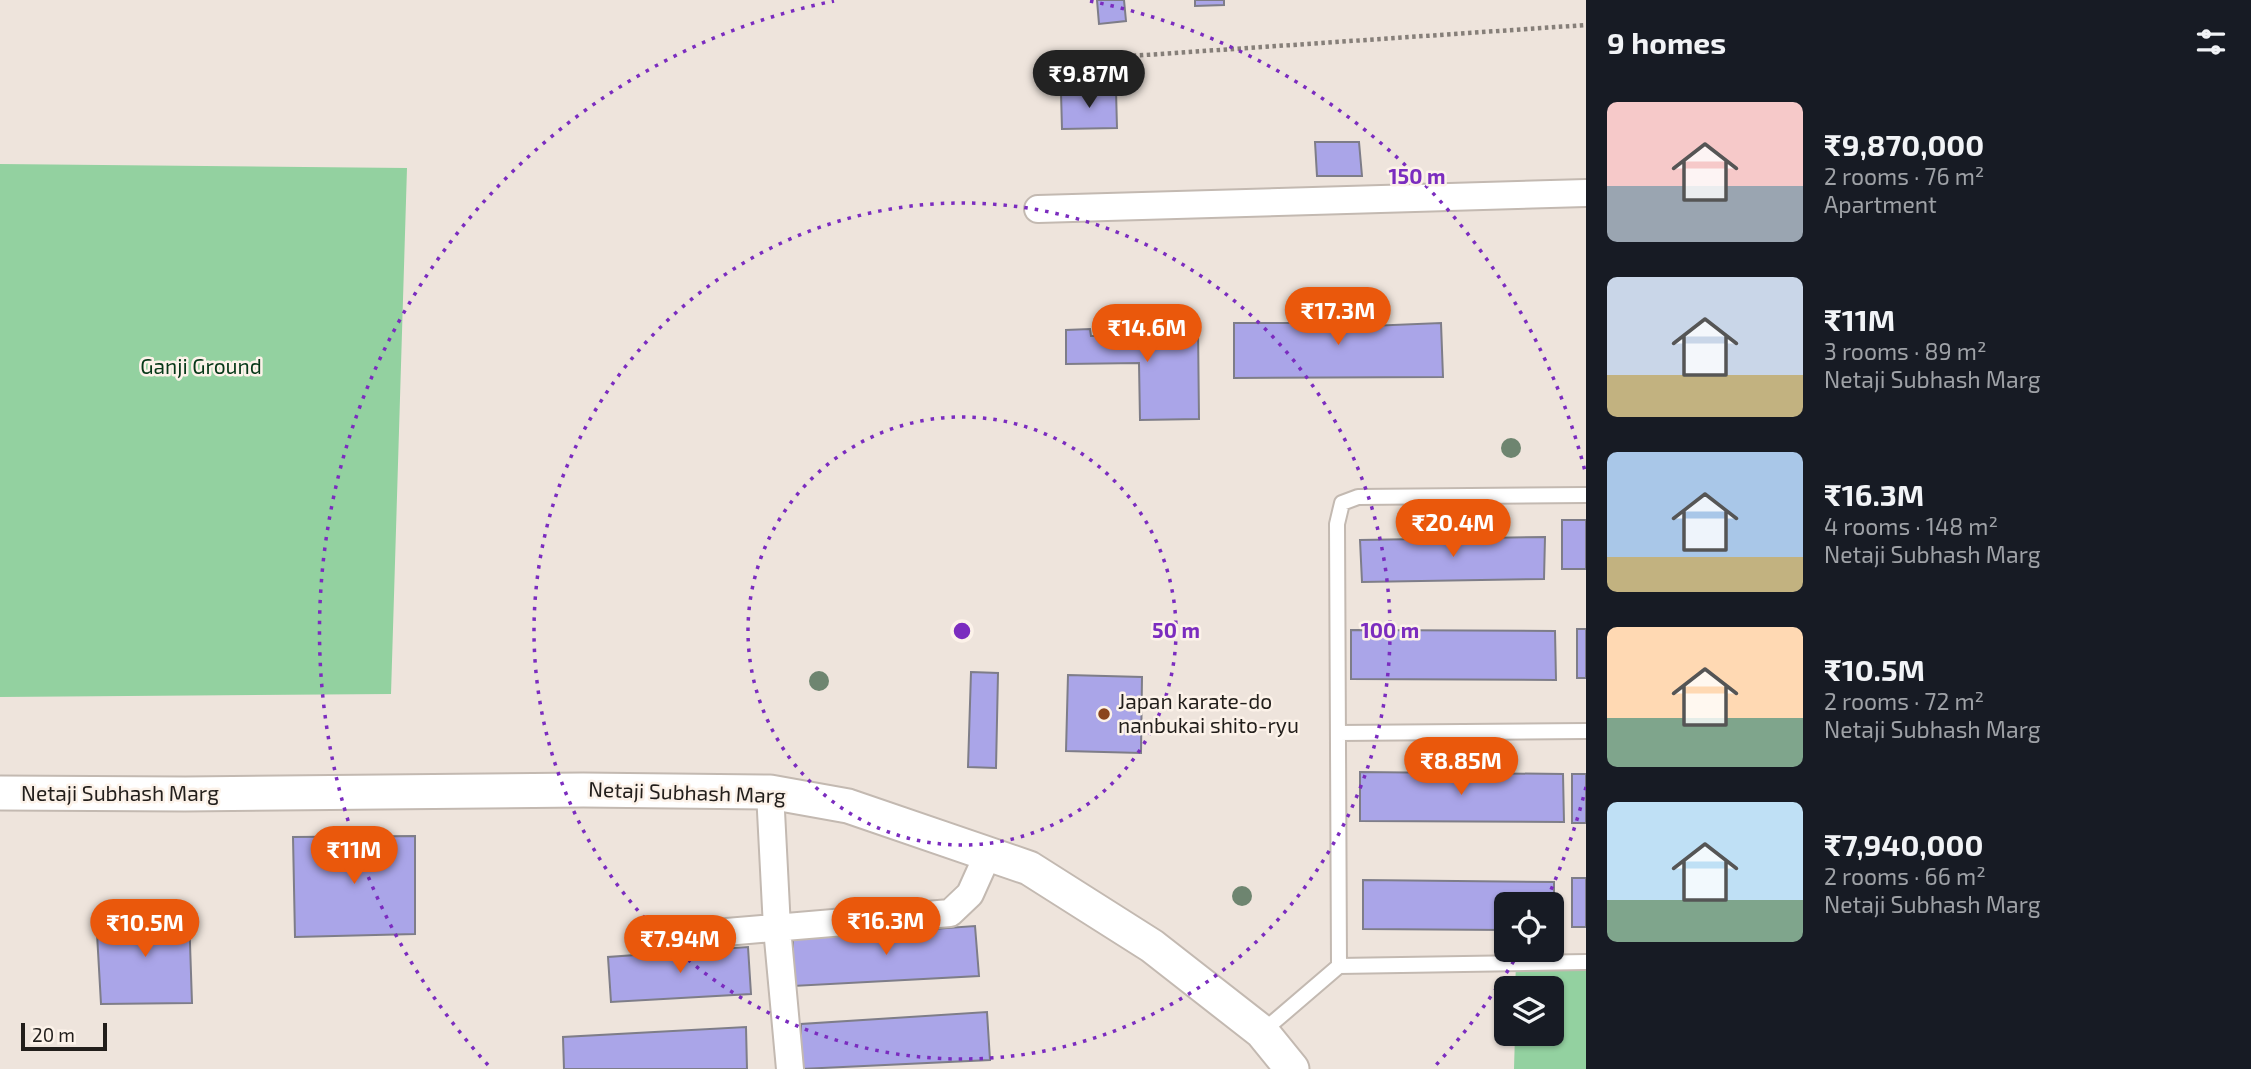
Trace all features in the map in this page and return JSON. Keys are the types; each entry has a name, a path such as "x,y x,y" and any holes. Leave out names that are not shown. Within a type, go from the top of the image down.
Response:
{"street":[{"path":"1038,209 1586,193"},
{"name":"Netaji Subhash Marg","path":"0,793 583,790 770,792 848,806 1029,868 1152,946 1262,1032 1292,1069"},
{"path":"770,792 777,928 790,1069"},
{"path":"655,938 950,913 970,894 988,854"}],"lane":[{"path":"1339,966 1337,524 1342,503 1358,498 1586,495"},
{"path":"1338,733 1586,731"},
{"path":"1262,1032 1339,966 1586,962"}],"path":[{"path":"1042,62 1586,25"}],"green space":[{"name":"Ganji Ground","path":"0,164 407,168 391,694 0,697"},
{"path":"1586,962 1586,1069 1514,1069 1515,1046 1564,1046 1564,976 1516,976 1516,964"}],"building":[{"path":"1097,0 1124,0 1126,21 1099,24"},
{"path":"1195,0 1224,0 1224,5 1195,6"},
{"path":"1116,90 1117,128 1062,129 1061,92"},
{"path":"1315,142 1359,142 1362,176 1317,176"},
{"path":"1365,297 1369,326 1441,323 1443,377 1234,378 1234,323 1326,323 1331,299"},
{"path":"1108,313 1132,313 1132,329 1198,328 1199,419 1140,420 1139,363 1066,364 1066,330 1090,329 1091,336 1109,336"},
{"path":"1562,520 1586,520 1586,569 1562,569"},
{"path":"1545,537 1544,579 1362,582 1360,540"},
{"path":"1577,629 1586,629 1586,678 1577,678"},
{"path":"1351,630 1555,631 1556,680 1351,679"},
{"path":"971,672 998,673 996,768 968,767"},
{"name":"Japan karate-do nanbukai shito-ryu","path":"1068,675 1142,677 1141,753 1066,751"},
{"path":"1360,772 1563,774 1564,822 1360,821"},
{"path":"1572,774 1586,774 1586,823 1572,823"},
{"path":"415,836 415,934 295,937 293,837"},
{"path":"1572,878 1586,878 1586,927 1572,927"},
{"path":"1363,880 1554,882 1554,892 1494,892 1494,930 1363,929"},
{"path":"189,914 192,1003 101,1004 96,916"},
{"path":"975,926 979,976 793,986 793,939"},
{"path":"748,947 751,994 611,1002 608,957"},
{"path":"987,1012 990,1060 801,1069 801,1024"},
{"path":"746,1027 747,1069 564,1069 563,1037"}],"place":[{"name":"Japan karate-do nanbukai shito-ryu","path":"1104,714"}]}
